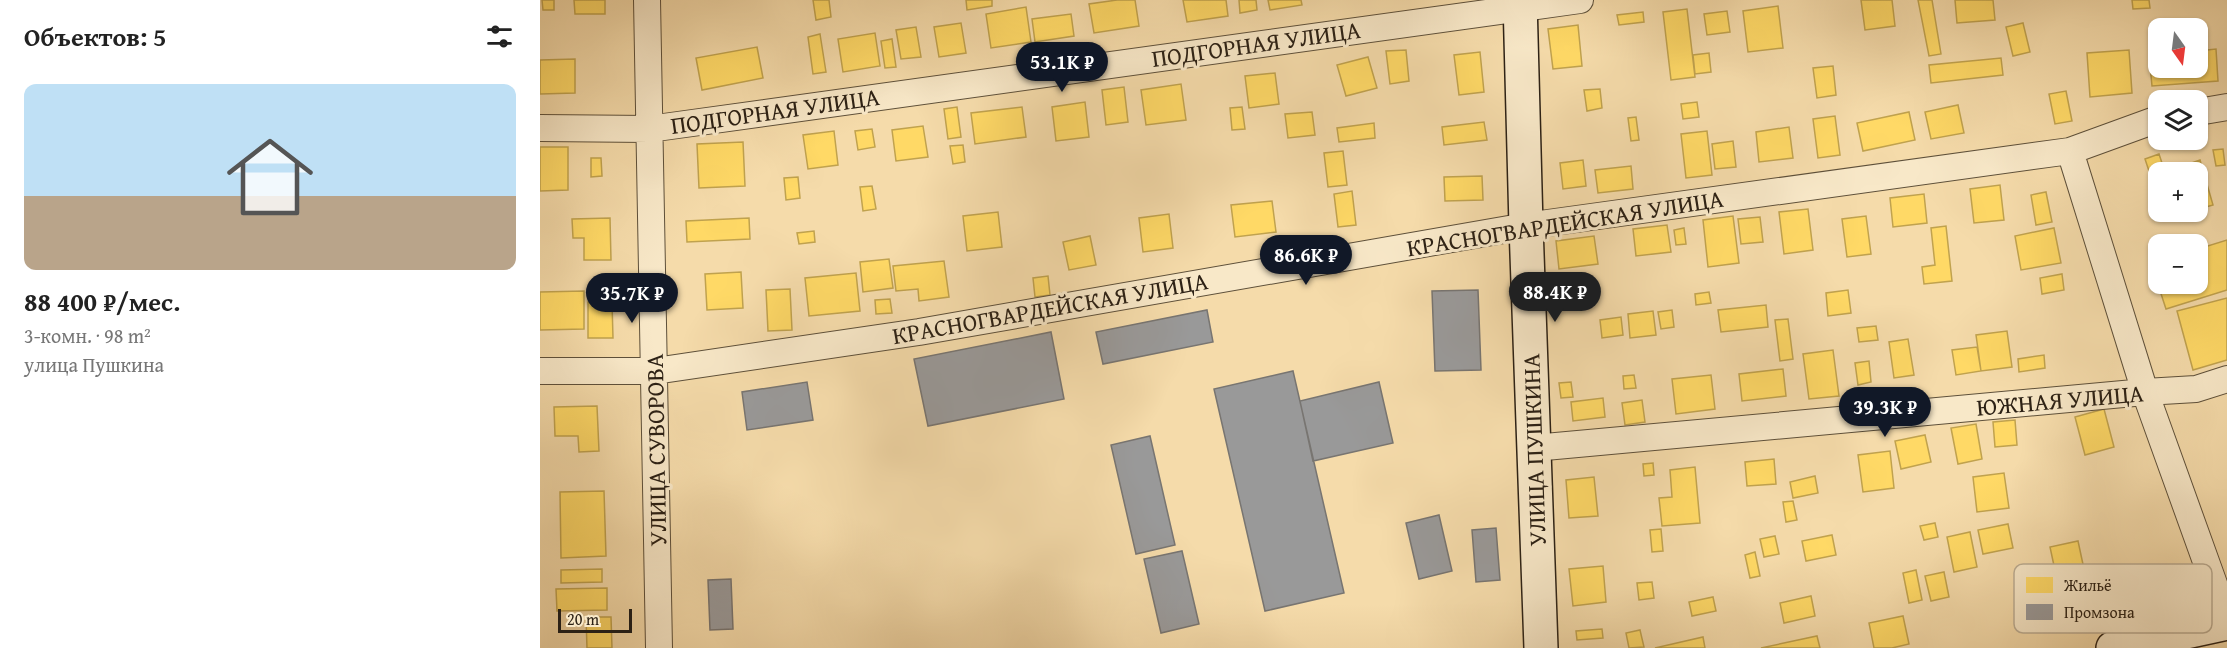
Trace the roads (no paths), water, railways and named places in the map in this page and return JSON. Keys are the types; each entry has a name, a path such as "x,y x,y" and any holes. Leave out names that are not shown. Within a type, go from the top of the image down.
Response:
{"street":[{"name":"УЛИЦА СУВОРОВА","path":"647,0 659,648"},
{"name":"ПОДГОРНАЯ УЛИЦА","path":"540,128 649,129 1520,4 1580,0"},
{"name":"УЛИЦА ПУШКИНА","path":"1520,4 1541,648"},
{"path":"2208,110 2227,107"},
{"name":"КРАСНОГВАРДЕЙСКАЯ УЛИЦА","path":"540,371 655,371 919,332 1526,226 2070,151 2148,123"},
{"path":"2070,151 2145,392 2206,564"},
{"name":"ЮЖНАЯ УЛИЦА","path":"1534,448 2196,389 2227,379"},
{"path":"2212,580 2227,622 2212,625"},
{"path":"2113,648 2179,633"}]}
